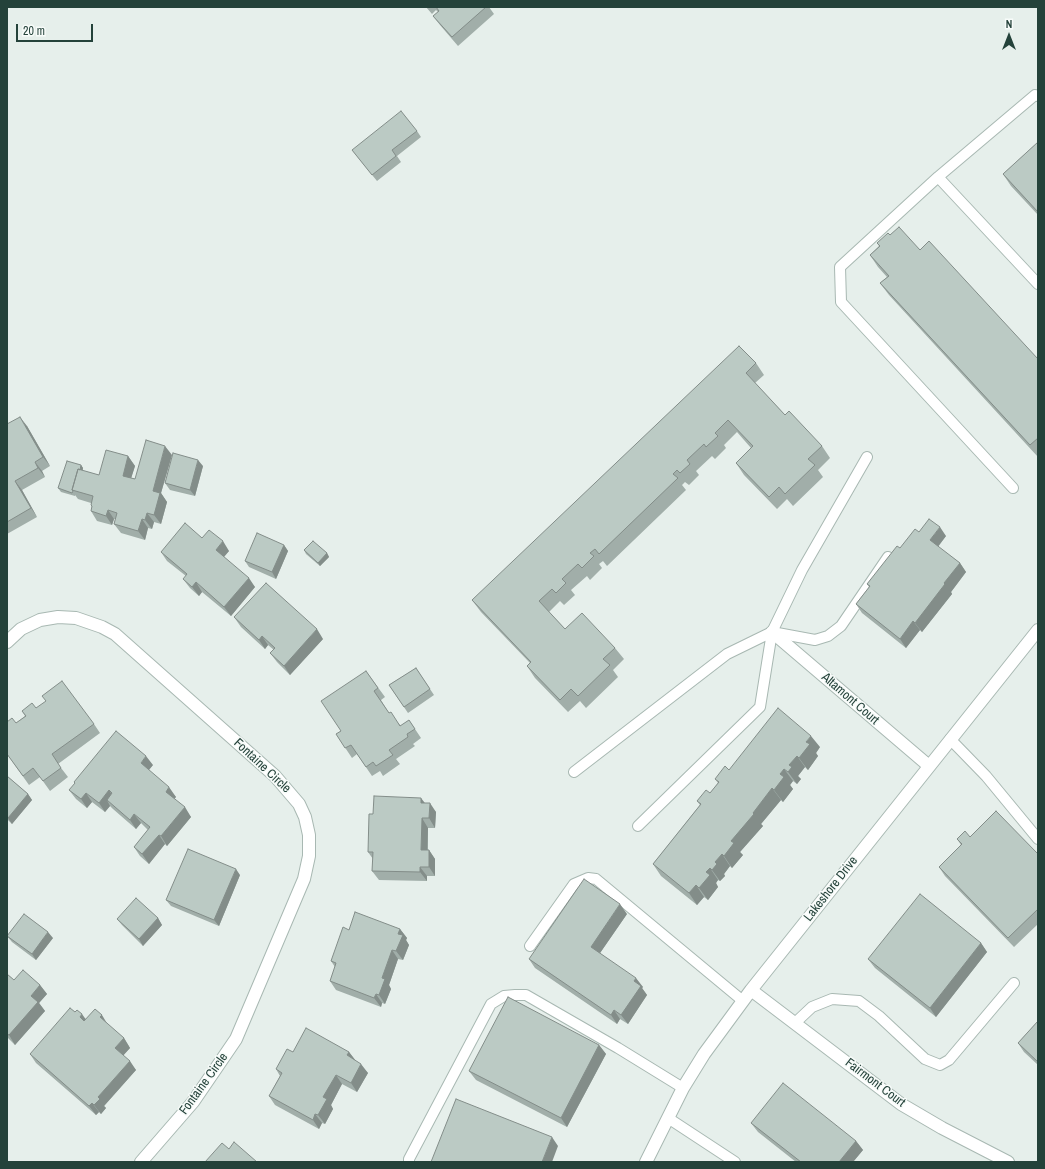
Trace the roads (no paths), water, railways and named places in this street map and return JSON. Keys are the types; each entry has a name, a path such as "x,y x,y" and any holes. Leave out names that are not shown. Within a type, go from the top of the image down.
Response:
{"street":[{"name":"Fontaine Circle","path":"7,642 21,629 40,620 58,617 76,618 102,627 115,634 275,776 292,794 305,817 309,835 309,856 304,879 236,1039 193,1102 141,1162"},
{"name":"Lakeshore Drive","path":"646,1162 683,1088 704,1054 751,990 928,766 1038,630"},
{"name":"Altamont Court","path":"772,632 928,766"},
{"name":"Fairmont Court","path":"751,990 902,1104 942,1128 1008,1162"}],"lane":[{"path":"1013,488 841,302 840,267 938,177 1035,95 1038,96"},
{"path":"938,177 1038,284"},
{"path":"638,826 760,707 772,632 802,570 867,457"},
{"path":"574,772 726,654 772,632 815,640 828,636 841,626 888,557"},
{"path":"950,739 986,776 1038,839"},
{"path":"530,946 574,884 588,878 596,879 743,1001"},
{"path":"795,1023 812,1007 832,999 859,1001 879,1016 925,1059 940,1065 949,1060 1014,983"},
{"path":"409,1162 409,1159 491,1004 504,996 526,996 618,1048 683,1088"},
{"path":"668,1118 735,1162"}]}
